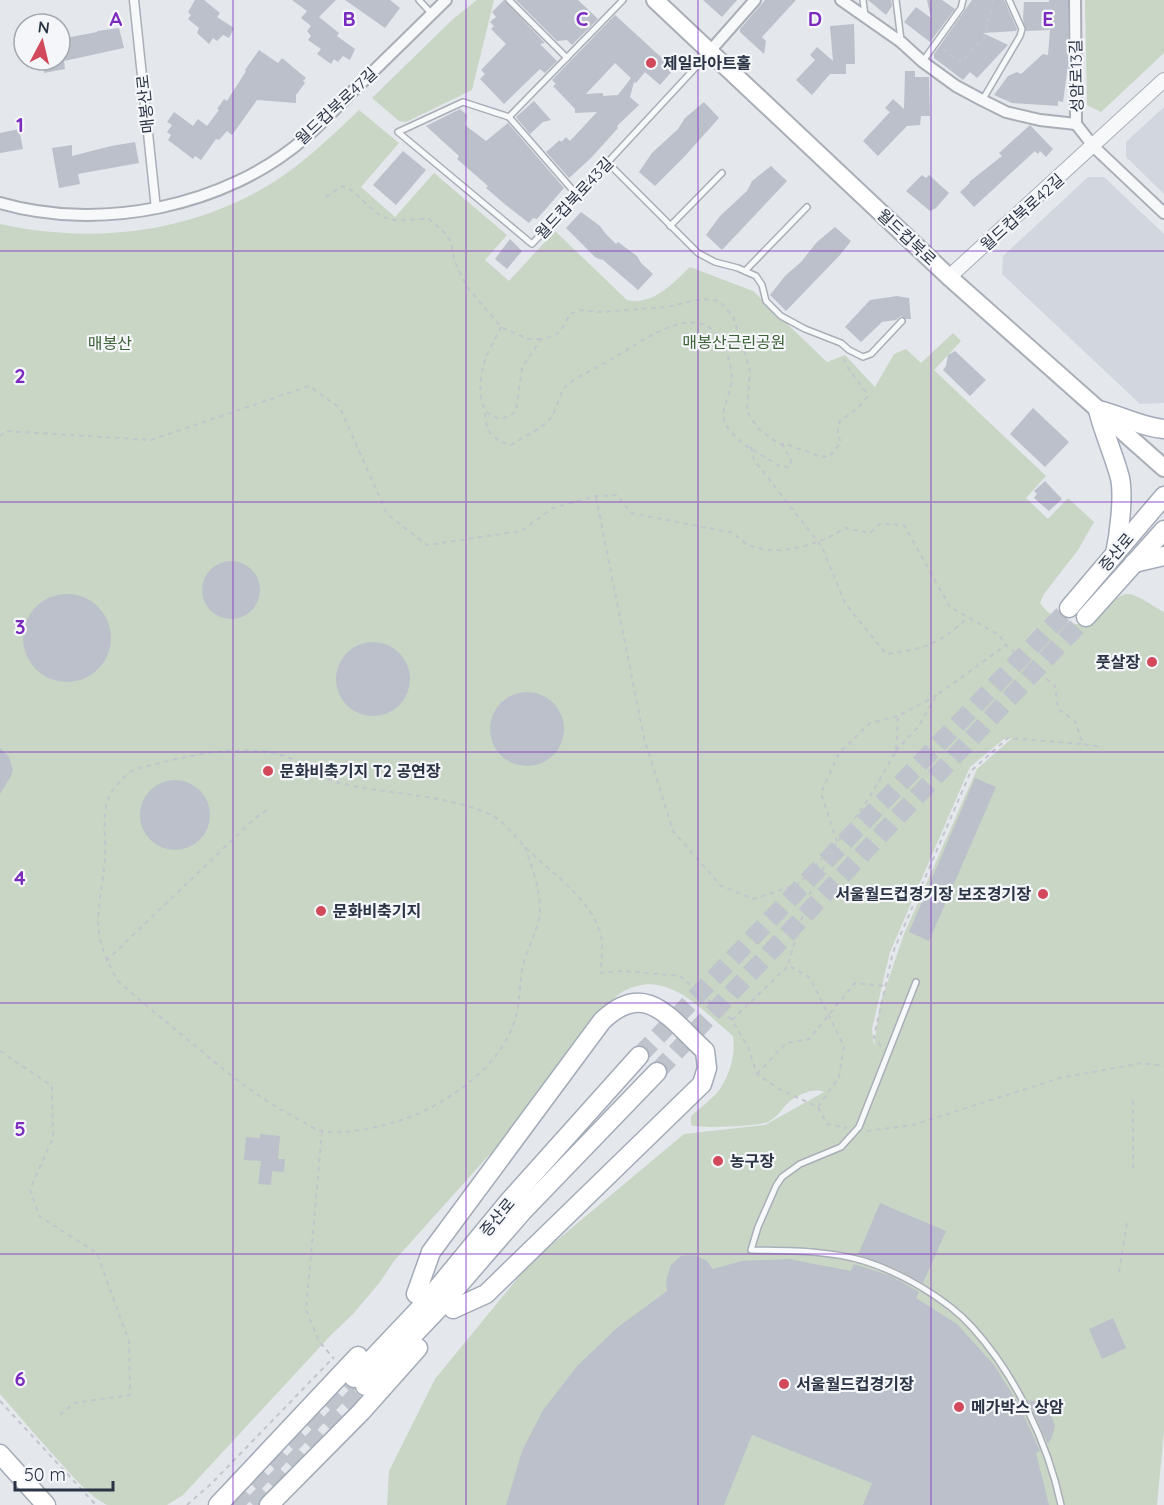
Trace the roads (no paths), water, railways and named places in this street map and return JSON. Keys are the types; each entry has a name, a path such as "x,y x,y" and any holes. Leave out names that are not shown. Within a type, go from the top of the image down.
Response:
{"main road":[{"name":"월드컵북로","path":"655,0 949,277 1164,468"},
{"path":"1115,554 1119,537 1120,481 1098,410 1164,429"},
{"name":"증산로","path":"1069,608 1164,496"},
{"name":"증산로","path":"1086,617 1164,530"},
{"path":"1134,563 1164,556"},
{"path":"416,1294 431,1252 602,1021 614,1009 638,1002 654,1005 705,1051 707,1068 702,1084 486,1294 453,1309"},
{"name":"증산로","path":"516,1206 639,1056"},
{"name":"증산로","path":"360,1382 426,1302 516,1206 657,1072"},
{"path":"218,1505 416,1294 486,1210 516,1206 513,1240 362,1411 269,1505"},
{"path":"0,1454 46,1505"}],"street":[{"name":"매봉산로","path":"134,0 156,209"},
{"name":"월드컵북로47길","path":"0,203 21,209 59,214 127,213 156,209 197,198 235,182 270,163 304,139 446,0"},
{"path":"710,51 755,0"},
{"path":"841,0 902,42 923,62 956,86 982,100 1006,111 1040,120 1076,124"},
{"name":"성암로13길","path":"1075,0 1076,124 1094,147"},
{"name":"월드컵북로42길","path":"949,277 1094,147 1164,80"},
{"path":"1094,147 1164,213"}],"lane":[{"path":"419,0 432,14"},
{"path":"509,0 567,58"},
{"path":"577,195 509,117 623,0"},
{"path":"863,0 865,16"},
{"path":"896,0 902,42"},
{"path":"923,62 960,8 963,0"},
{"path":"982,100 1022,29 1009,0"},
{"name":"월드컵북로43길","path":"509,117 463,102 399,132 532,244 710,51"},
{"path":"608,162 698,253 715,262 756,276 762,285 766,301 780,316 843,344 863,357 871,354 902,321"},
{"path":"670,226 722,173"},
{"path":"745,271 807,207"},
{"path":"916,982 858,1130 841,1147 800,1164 782,1177 758,1227 751,1250 811,1251 863,1261 887,1269 915,1283 971,1326 1011,1382 1034,1423 1055,1479 1060,1505"}],"tunnel":[{"path":"639,1056 1069,608"},
{"path":"657,1072 1086,617"},
{"path":"234,1505 354,1378"},
{"path":"253,1505 365,1386"}],"place":[{"name":"제일라아트홀","path":"651,63"},
{"name":"풋살장","path":"1152,662"},
{"name":"문화비축기지 T2 공연장","path":"268,771"},
{"name":"서울월드컵경기장 보조경기장","path":"1043,894"},
{"name":"문화비축기지","path":"321,911"},
{"name":"농구장","path":"718,1161"},
{"name":"서울월드컵경기장","path":"784,1384"},
{"name":"메가박스 상암","path":"959,1407"}],"park label":[{"name":"매봉산근린공원","path":"734,342"},
{"name":"매봉산","path":"110,343"}]}
